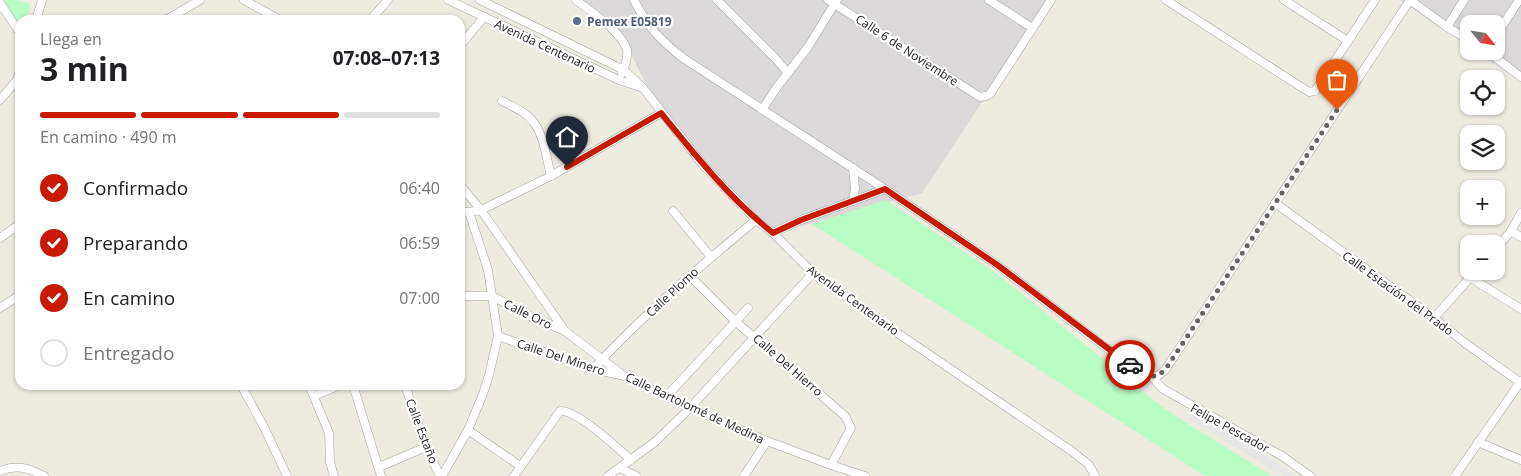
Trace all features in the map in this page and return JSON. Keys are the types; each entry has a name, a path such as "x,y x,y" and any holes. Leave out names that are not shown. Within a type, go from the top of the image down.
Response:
{"street":[{"path":"38,15 42,0"},
{"path":"174,15 200,0"},
{"path":"244,0 271,15"},
{"path":"374,15 388,0"},
{"name":"Avenida Centenario","path":"448,0 601,72 643,88"},
{"path":"464,7 469,0"},
{"name":"Avenida Centenario","path":"480,0 624,70 643,88 703,164 756,220 773,233 813,273 890,328 1073,452 1089,465 1095,476"},
{"path":"576,0 622,40 627,52 624,70 619,80"},
{"path":"634,0 642,17 662,41 683,58 885,189 996,264 1137,371 1152,377 1159,375 1165,370 1410,0 1460,35"},
{"path":"717,0 788,73"},
{"path":"989,0 1032,28 1052,0"},
{"path":"1166,0 1309,92 1315,91 1375,0"},
{"path":"1284,0 1348,41"},
{"path":"1447,27 1464,0"},
{"path":"1505,22 1519,0"},
{"path":"762,110 808,47 834,1"},
{"name":"Calle 6 de Noviembre","path":"834,1 980,97 990,94 1032,28"},
{"path":"0,3 15,26"},
{"path":"465,40 484,17"},
{"path":"538,41 543,30"},
{"path":"1501,60 1519,72"},
{"path":"601,72 606,61"},
{"path":"0,100 15,84"},
{"path":"502,101 522,112 535,123 551,176"},
{"path":"465,212 481,210 551,176 661,113"},
{"path":"853,168 855,188 853,201"},
{"path":"773,233 801,220 885,189"},
{"name":"Calle Bartolomé de Medina","path":"465,191 481,210 565,331 601,360 624,376 690,408 831,466 865,476"},
{"name":"Calle Estación del Prado","path":"1275,203 1521,382"},
{"path":"673,211 711,257"},
{"path":"441,476 468,430 487,382 498,336 485,257 469,212"},
{"path":"1505,239 1511,232 1521,213"},
{"name":"Calle Plomo","path":"593,369 690,276 756,220"},
{"path":"0,238 15,228"},
{"path":"1511,232 1521,237"},
{"path":"608,476 655,442 690,408 813,273"},
{"name":"Calle Del Hierro","path":"690,276 735,321 845,416 851,428 831,466"},
{"path":"1434,318 1469,280"},
{"path":"1482,280 1521,309"},
{"name":"Calle Oro","path":"465,296 492,296 530,316 565,331"},
{"path":"0,308 15,298"},
{"path":"666,397 748,308"},
{"name":"Calle Del Minero","path":"498,336 593,369 624,376"},
{"name":"Felipe Pescador","path":"1152,377 1163,390 1282,456 1310,476"},
{"path":"1456,476 1521,382"},
{"path":"244,390 287,476"},
{"path":"311,390 329,433 330,462 334,476"},
{"path":"314,396 328,390"},
{"path":"355,390 382,476"},
{"name":"Calle Estaño","path":"407,390 426,447 441,476"},
{"path":"514,476 557,413 564,410 570,412 609,439 631,460"},
{"path":"468,430 520,466"},
{"path":"744,476 767,441"},
{"path":"1478,442 1521,460"},
{"path":"378,467 426,447"},
{"path":"0,471 16,466 44,476"},
{"path":"620,468 636,476"}],"shaded area":[{"path":"574,0 1049,0 922,193 768,235 710,179 662,117 627,46"},
{"path":"1400,0 1521,0 1521,82 1488,60 1505,60 1505,15 1460,15 1460,41"},
{"path":"1193,413 1278,463 1296,476 1283,476 1189,419"}],"green space":[{"path":"5,0 17,0 30,4 28,15 15,15 15,19"},
{"path":"886,200 996,273 1157,403 1272,476 1205,476 812,224"}],"way so far":[{"path":"1130,365 1137,371 1152,377 1159,375 1165,370 1337,110"}],"place":[{"name":"Pemex E05819","path":"577,21"}],"route":[{"path":"567,167 661,113 703,164 756,220 773,233 801,220 885,189 996,264 1130,365"}]}
